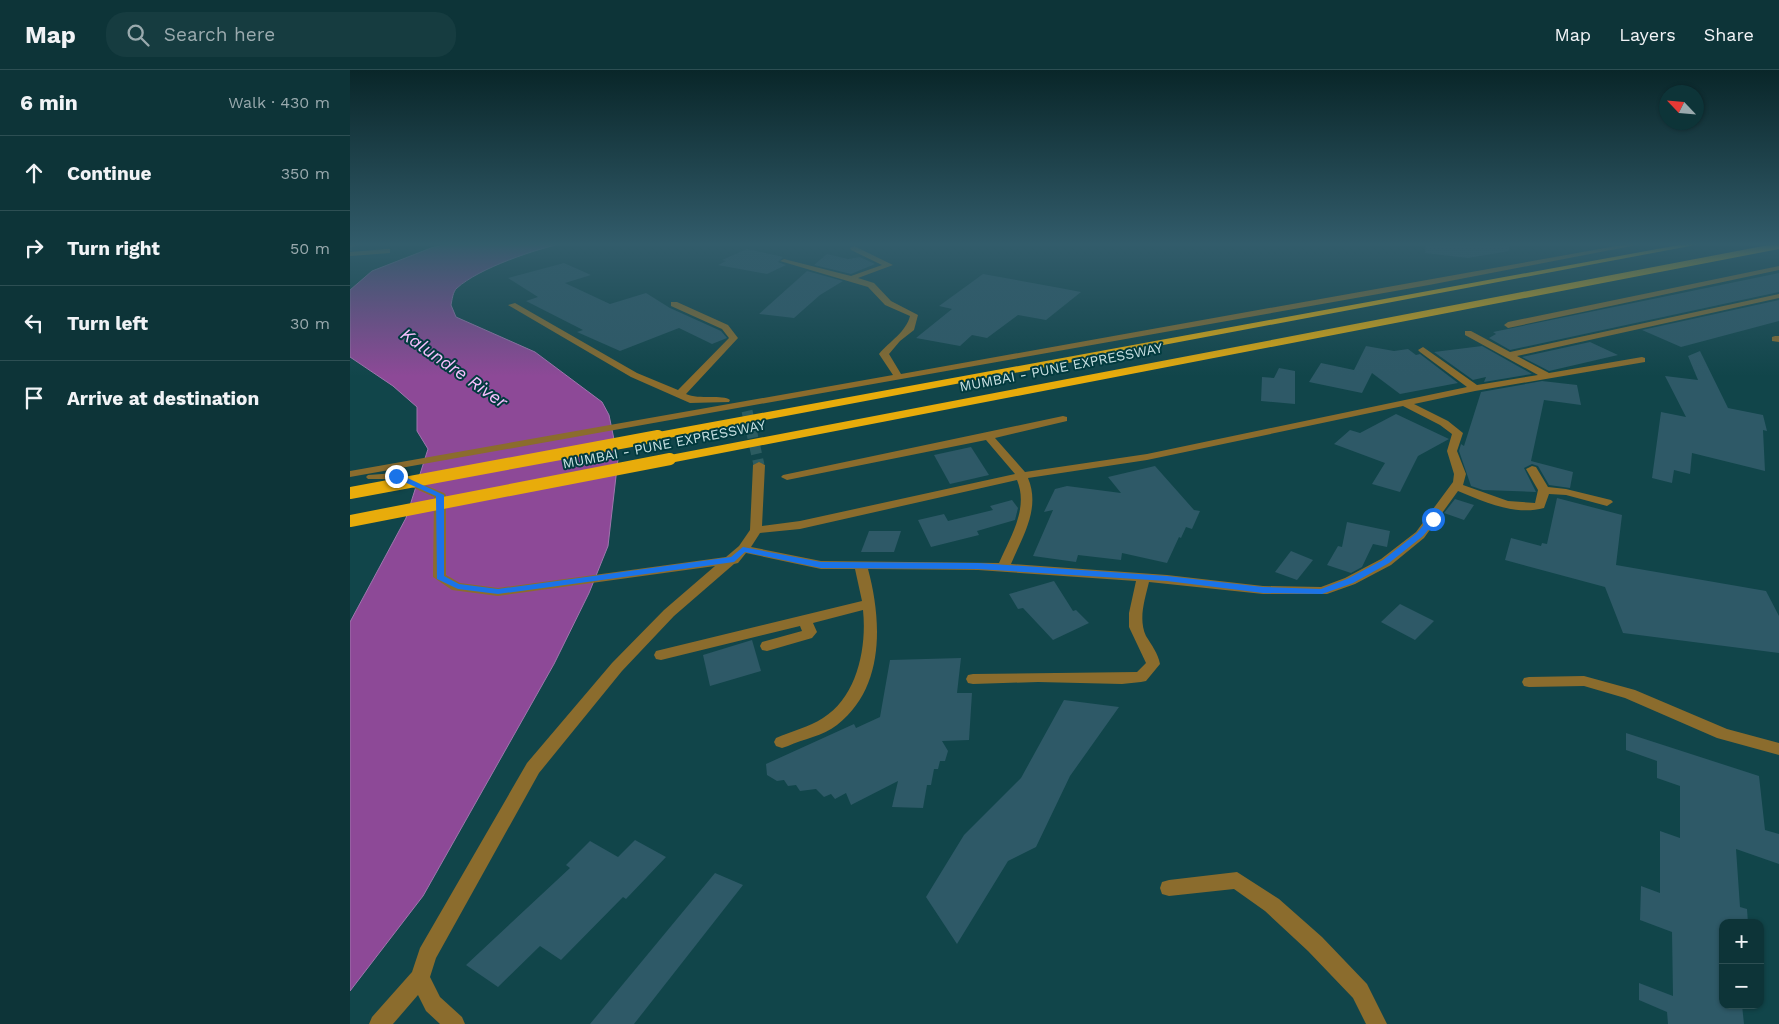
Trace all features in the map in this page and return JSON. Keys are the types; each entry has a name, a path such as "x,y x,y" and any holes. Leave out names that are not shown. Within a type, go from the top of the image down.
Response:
{"highway":[{"name":"MUMBAI - PUNE EXPRESSWAY","path":"350,492 1461,288"},
{"name":"MUMBAI - PUNE EXPRESSWAY","path":"350,521 1563,288"}],"street":[{"path":"873,288 888,303 914,315 911,328 897,339 884,354 899,377"},
{"path":"350,474 686,414 746,408 899,377 1404,288"},
{"path":"1508,325 1686,288"},
{"path":"1509,355 1779,296"},
{"path":"674,304 725,327 734,338 680,394"},
{"path":"512,305 634,375 694,401 737,401 746,408"},
{"path":"1468,333 1548,376"},
{"path":"1423,350 1475,388"},
{"path":"756,530 800,525 1021,476 1147,457 1402,402 1642,360"},
{"path":"350,479 396,476 440,495 440,578 458,587 498,592 738,554 821,565 1003,568 1167,579 1263,590 1322,591 1350,581 1386,562 1413,540 1433,519 1455,486 1460,474 1452,451 1458,433 1444,423 1402,402"},
{"path":"787,477 1063,419"},
{"path":"988,436 1021,476 1028,500 1026,515 1003,568"},
{"path":"379,1024 420,978 427,955 533,768 617,667 669,613 738,554 756,530 759,465"},
{"path":"1455,486 1513,507 1540,506 1544,490 1532,469"},
{"path":"1544,490 1566,492 1607,502"},
{"path":"782,742 831,721 852,699 864,671 871,639 870,604 860,565"},
{"path":"973,679 1038,676 1122,680 1141,677 1153,664 1152,655 1138,632 1135,620 1142,578"},
{"path":"661,655 870,604"},
{"path":"767,646 807,635 810,632 805,620"},
{"path":"1529,682 1584,681 1630,694 1723,734 1779,749"},
{"path":"1169,888 1238,880 1272,904 1360,990 1377,1024"},
{"path":"420,978 433,1004 455,1024"}],"water":[{"name":"Kalundre River","path":"353,288 458,288 453,296 451,305 456,317 535,352 602,402 609,415 618,459 608,546 589,593 554,664 423,896 350,991 350,622 406,518 428,449 417,431 417,407 393,386 350,357 350,290"}],"building":[{"path":"523,288 575,288 610,304 646,293 670,308 721,331 727,338 712,344 679,328 620,351 577,332 583,330 526,301 538,297"},
{"path":"789,288 832,288 820,295 794,318 759,314"},
{"path":"964,288 1057,288 1081,292 1046,320 1018,315 987,338 972,335 960,346 916,338 952,309 939,306"},
{"path":"1709,288 1779,288 1779,292 1510,350 1489,338 1496,334 1493,332"},
{"path":"1779,300 1779,321 1681,347 1642,330"},
{"path":"1590,342 1618,355 1549,371 1522,357"},
{"path":"1366,346 1394,351 1408,349 1416,355 1420,354 1458,383 1400,394 1372,373 1362,393 1309,382 1321,363 1354,370"},
{"path":"1482,346 1532,374 1484,382 1486,377 1473,380 1434,352"},
{"path":"1700,351 1728,408 1763,415 1767,431 1763,430 1765,471 1692,453 1690,474 1674,470 1672,483 1652,478 1661,412 1686,417 1665,376 1698,380 1688,356"},
{"path":"1279,368 1295,371 1295,404 1261,401 1262,377 1274,378"},
{"path":"1542,381 1577,385 1581,405 1544,400 1531,461 1573,472 1570,488 1549,485 1538,466 1532,464 1524,468 1536,492 1483,490 1471,486 1459,451 1461,444 1464,446 1481,392"},
{"path":"1396,414 1449,439 1418,456 1400,492 1372,484 1385,463 1334,444 1350,430 1360,433"},
{"path":"971,447 989,475 950,484 934,455"},
{"path":"1155,466 1194,510 1200,511 1192,529 1186,527 1181,538 1179,537 1167,563 1122,553 1121,560 1078,555 1076,562 1033,556 1053,510 1044,512 1055,489 1067,486 1121,493 1108,477"},
{"path":"1557,498 1622,515 1616,565 1766,591 1779,616 1779,653 1623,633 1605,587 1505,560 1511,538 1541,546 1542,543 1547,544"},
{"path":"1455,499 1474,505 1464,520 1444,513"},
{"path":"1012,500 1018,508 1015,520 977,531 979,535 931,547 918,520 944,514 948,521 993,510 990,506"},
{"path":"1347,522 1390,531 1387,547 1373,544 1362,567 1351,573 1327,565 1338,546 1342,547"},
{"path":"869,531 901,531 894,552 861,552"},
{"path":"1291,551 1313,560 1297,580 1275,572"},
{"path":"1054,581 1073,611 1076,610 1089,623 1053,640 1023,608 1018,609 1009,594"},
{"path":"1400,604 1434,621 1415,640 1381,622"},
{"path":"752,640 761,671 710,686 703,655"},
{"path":"961,658 957,693 972,693 969,740 942,741 948,751 945,761 940,761 938,769 934,769 931,785 927,785 923,808 892,807 898,781 851,805 846,793 835,799 831,794 824,797 816,789 800,791 796,785 788,786 784,780 777,781 767,775 766,764 854,724 856,728 880,717 890,660"},
{"path":"1064,700 1119,707 1070,776 1036,847 1008,861 957,944 926,897 964,835 1021,778"},
{"path":"1626,733 1759,776 1765,830 1779,834 1779,864 1736,849 1740,907 1747,909 1748,919 1719,919 1719,1009 1742,1009 1744,1024 1668,1024 1667,1012 1639,1000 1639,983 1673,996 1672,932 1640,920 1641,886 1660,893 1660,831 1680,838 1680,786 1657,778 1657,761 1626,750"},
{"path":"635,840 666,857 626,899 623,897 561,960 540,946 498,987 466,965 570,868 566,865 590,841 618,857"},
{"path":"715,873 743,885 634,1024 590,1024"}],"tunnel":[{"path":"747,411 759,465"}],"route":[{"path":"396,476 440,495 440,578 458,587 498,592 734,560 743,549 821,565 978,566 1167,579 1263,590 1322,591 1350,581 1386,562 1420,535 1433,519"}]}
